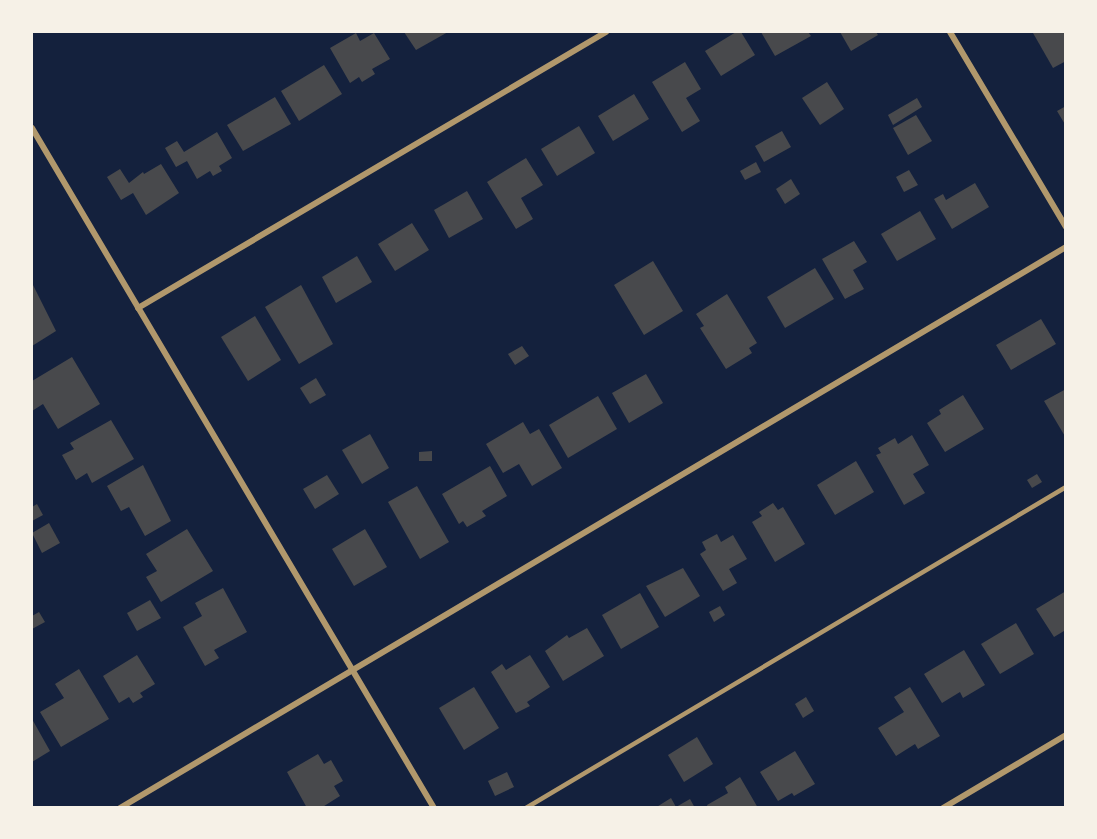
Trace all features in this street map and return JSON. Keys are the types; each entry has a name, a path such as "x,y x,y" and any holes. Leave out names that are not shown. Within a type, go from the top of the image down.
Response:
{"street":[{"path":"138,308 606,32"},
{"path":"950,32 1065,227"},
{"path":"32,128 434,807"},
{"path":"120,807 1065,247"},
{"path":"943,807 1065,735"}],"lane":[{"path":"526,807 1065,487"}],"building":[{"path":"404,32 448,32 416,50"},
{"path":"736,32 741,32 755,55 721,76 705,51"},
{"path":"761,32 808,32 811,36 775,56"},
{"path":"840,32 876,32 878,35 851,51"},
{"path":"1064,32 1066,61 1053,68 1033,33"},
{"path":"356,33 360,41 374,33 390,59 372,69 375,74 362,82 359,77 350,83 330,48"},
{"path":"685,62 701,89 686,98 700,121 682,132 652,82"},
{"path":"324,65 342,94 299,121 281,91"},
{"path":"827,82 844,109 820,125 802,98"},
{"path":"634,94 649,119 613,141 598,116"},
{"path":"275,97 291,124 243,151 227,125"},
{"path":"917,98 922,107 893,125 888,115"},
{"path":"1066,106 1066,126 1057,111"},
{"path":"916,115 932,141 908,155 893,128"},
{"path":"579,126 595,153 557,176 541,149"},
{"path":"782,131 791,147 764,162 755,146"},
{"path":"217,132 232,158 219,166 222,171 213,176 210,171 197,179 187,161 176,167 165,148 177,141 184,152"},
{"path":"526,158 543,185 521,198 533,219 516,229 487,182"},
{"path":"756,162 761,172 745,180 740,171"},
{"path":"161,164 179,193 146,215 133,193 121,200 107,177 120,169 129,183 143,172 144,174"},
{"path":"909,170 918,185 904,192 896,177"},
{"path":"791,179 800,194 785,204 776,189"},
{"path":"975,183 989,207 952,229 934,199 943,194 946,200"},
{"path":"467,191 483,219 449,238 434,210"},
{"path":"920,211 936,239 897,261 881,234"},
{"path":"412,223 429,250 395,271 378,244"},
{"path":"854,241 867,262 853,270 864,289 845,299 822,259"},
{"path":"357,256 372,282 336,303 322,277"},
{"path":"653,261 683,311 644,335 614,285"},
{"path":"815,268 834,299 785,328 767,297"},
{"path":"32,283 56,331 32,346"},
{"path":"301,285 333,344 299,364 265,307"},
{"path":"727,294 757,343 749,348 752,353 726,369 700,328 704,326 696,314"},
{"path":"255,316 281,360 248,381 221,337"},
{"path":"1041,319 1056,344 1011,370 996,345"},
{"path":"522,346 529,356 515,365 508,354"},
{"path":"72,357 100,404 58,429 43,404 32,411 32,381"},
{"path":"646,374 663,403 629,423 612,393"},
{"path":"316,378 326,395 310,404 300,388"},
{"path":"1066,389 1066,438 1044,401"},
{"path":"963,395 984,429 945,452 927,423 941,414 939,410"},
{"path":"598,396 617,429 568,458 549,425"},
{"path":"111,420 134,459 92,483 87,473 76,480 62,455 74,449 70,443"},
{"path":"523,422 530,434 539,429 562,468 532,486 519,464 503,473 486,444"},
{"path":"370,434 389,468 362,484 342,450"},
{"path":"912,435 929,465 913,474 925,493 904,505 876,455 881,453 878,448 895,438 898,444"},
{"path":"432,451 432,461 419,461 419,452"},
{"path":"856,461 874,492 835,515 817,485"},
{"path":"143,465 171,521 145,536 129,507 121,511 107,486"},
{"path":"490,466 507,496 482,511 486,516 467,527 463,521 459,524 442,494"},
{"path":"1037,474 1042,482 1032,488 1027,480"},
{"path":"327,475 339,494 315,509 303,489"},
{"path":"417,486 449,542 420,559 388,502"},
{"path":"773,503 778,510 783,507 805,544 775,562 752,522 762,516 759,512"},
{"path":"37,504 43,515 32,521 32,507"},
{"path":"49,523 60,543 42,553 32,533"},
{"path":"187,529 213,571 161,602 146,577 157,571 146,554"},
{"path":"365,529 387,567 354,586 332,549"},
{"path":"717,534 721,542 733,535 747,559 729,569 737,583 723,591 700,554 706,550 702,542"},
{"path":"683,568 700,596 665,617 646,586"},
{"path":"223,588 247,632 214,650 219,658 205,666 183,627 202,616 195,603"},
{"path":"1066,591 1066,633 1064,631 1054,637 1036,609"},
{"path":"640,593 659,627 621,649 602,615"},
{"path":"150,600 161,618 137,631 127,613"},
{"path":"720,606 725,615 714,622 709,612"},
{"path":"39,612 45,622 32,629 32,616"},
{"path":"1016,623 1034,654 1000,674 981,644"},
{"path":"587,628 604,656 563,681 545,651 567,635 569,638"},
{"path":"964,650 985,685 963,698 960,692 942,703 924,674"},
{"path":"137,655 155,684 140,693 143,697 133,703 129,697 119,703 103,676"},
{"path":"530,655 550,687 527,702 530,706 516,713 491,672 502,664 506,670"},
{"path":"79,669 109,719 61,747 40,712 64,698 55,684"},
{"path":"474,687 499,728 464,750 439,708"},
{"path":"910,687 940,736 918,749 915,744 896,756 878,728 904,712 894,697"},
{"path":"806,697 814,711 803,718 795,704"},
{"path":"32,719 50,751 32,762"},
{"path":"697,737 713,764 684,782 668,755"},
{"path":"795,751 815,784 794,796 792,793 778,801 760,772"},
{"path":"318,754 324,764 331,760 343,781 334,786 340,796 321,808 307,808 287,772"},
{"path":"507,772 514,787 495,796 488,781"},
{"path":"740,777 758,808 708,808 707,805 728,793 725,787"},
{"path":"671,798 676,807 690,799 695,808 655,808"}]}
